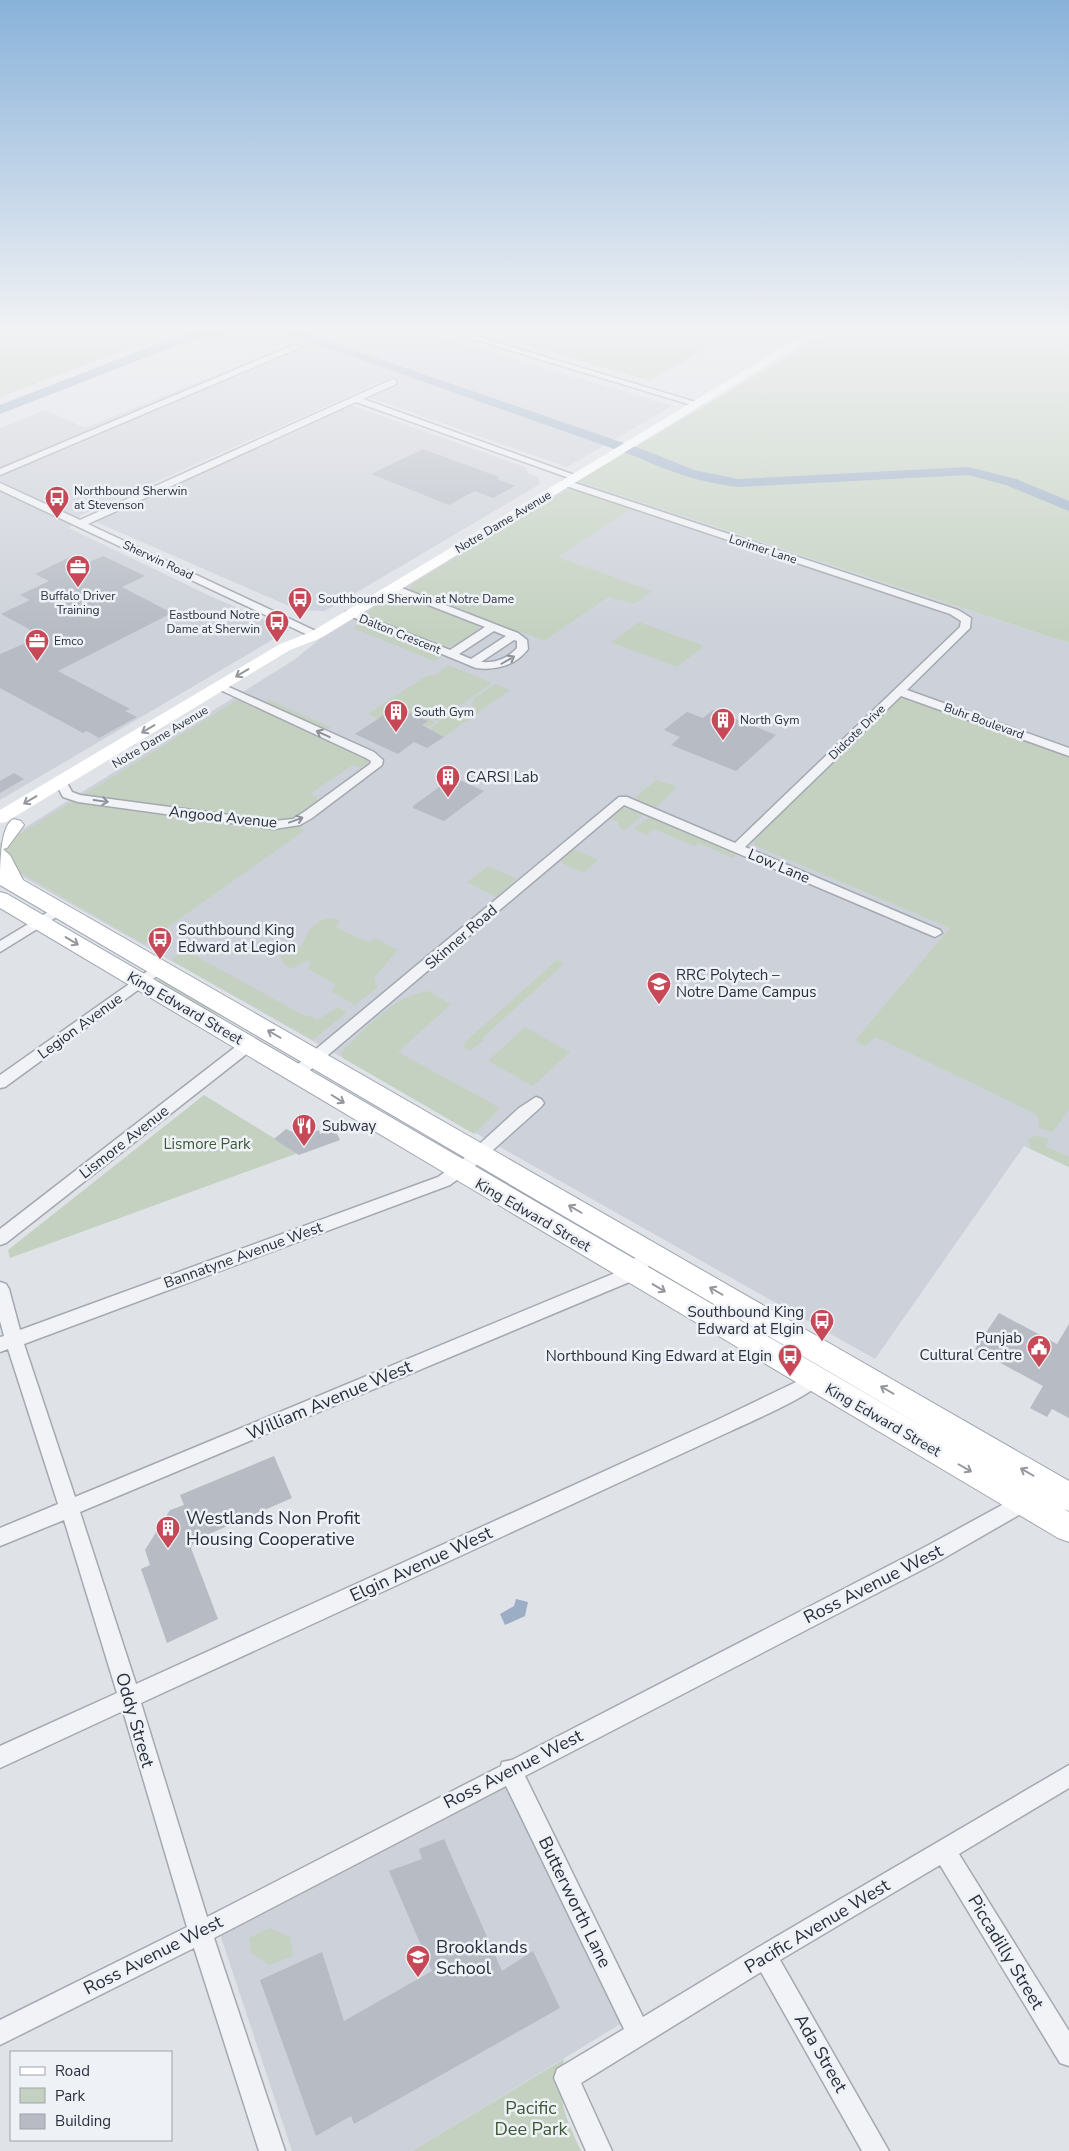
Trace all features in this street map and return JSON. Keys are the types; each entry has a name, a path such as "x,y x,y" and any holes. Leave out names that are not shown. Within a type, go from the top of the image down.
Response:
{"main road":[{"path":"0,844 5,826"},
{"path":"0,855 4,886"},
{"name":"King Edward Street","path":"4,886 58,910 159,968 306,1065 459,1172 1069,1528"},
{"name":"King Edward Street","path":"4,886 39,922 248,1045 306,1065 479,1153 1069,1497"}],"street":[{"path":"0,472 97,431"},
{"path":"79,524 284,431"},
{"name":"Lorimer Lane","path":"442,431 571,480 960,615"},
{"name":"Notre Dame Avenue","path":"5,826 226,689 297,652 316,635 652,431"},
{"name":"Sherwin Road","path":"0,486 316,635"},
{"path":"394,588 514,635"},
{"name":"Dalton Crescent","path":"350,614 471,664 489,667 507,662 520,652 524,646 522,640 514,635"},
{"name":"Didcote Drive","path":"737,848 964,628 967,620 960,615"},
{"name":"Dalton Crescent","path":"450,655 493,627"},
{"path":"471,664 514,635"},
{"name":"Angood Avenue","path":"64,788 78,798 237,821 283,824 296,822 308,815 376,765 377,760 370,755 226,689"},
{"name":"Buhr Boulevard","path":"900,691 1069,752"},
{"name":"Low Lane","path":"623,800 935,933"},
{"name":"Skinner Road","path":"306,1065 623,800"},
{"path":"0,947 58,910"},
{"name":"Legion Avenue","path":"0,1084 159,968"},
{"name":"Lismore Avenue","path":"0,1238 248,1045"},
{"name":"Bannatyne Avenue West","path":"7,1343 444,1181 459,1172 514,1119 536,1103"},
{"name":"William Avenue West","path":"0,1537 633,1273 651,1253"},
{"name":"Oddy Street","path":"0,1289 7,1343 70,1508 200,1932 272,2151"},
{"name":"Elgin Avenue West","path":"0,1757 725,1426 815,1380 832,1358"},
{"name":"Ross Avenue West","path":"0,2032 200,1932 510,1770 932,1554 1024,1502"},
{"name":"Butterworth Lane","path":"510,1770 639,2034"},
{"name":"Pacific Avenue West","path":"599,2151 566,2078 765,1956 1069,1776"},
{"name":"Piccadilly Street","path":"944,1850 1069,2054"},
{"name":"Ada Street","path":"765,1956 876,2151"}],"shaded area":[{"path":"0,431 269,431 81,515 69,528 210,596 289,630 0,800"},
{"path":"293,431 425,431 525,467 529,474 538,477 540,484 325,611 298,610 94,521"},
{"path":"466,431 628,431 567,467"},
{"name":"RRC Polytech – Notre Dame Campus","path":"577,481 1069,643 1069,1167 1024,1146 875,1359 0,864 0,843 294,660 331,630"},
{"name":"Brooklands School","path":"507,1781 622,2023 412,2151 292,2151 220,1934"}],"green space":[{"path":"661,431 1069,431 1069,643 577,481"},
{"path":"576,490 632,508 558,557 652,591 634,604 608,597 544,641 522,632 520,634 410,590 411,585 564,492"},
{"path":"401,595 476,624 480,630 456,645 444,647 366,616 381,602"},
{"path":"639,622 704,646 677,667 611,642"},
{"path":"362,623 439,654 440,657 434,661 353,628"},
{"path":"448,665 492,683 438,721 389,700 426,676 436,675"},
{"path":"495,684 510,690 444,737 430,731 432,730 430,728 452,714 473,712 476,709 471,704 474,701 472,700"},
{"path":"900,698 905,698 1069,757 1069,1109 1053,1132 1039,1128 1038,1117 1034,1113 876,1037 865,1046 857,1042 856,1039 950,928 754,845 754,840 888,705"},
{"path":"239,699 369,759 368,765 359,767 353,765 310,794 317,797 317,802 294,818 286,820 305,830 144,944 0,861 0,846"},
{"path":"267,699 332,728 323,729 268,704"},
{"path":"387,701 434,721 434,723 428,727 422,725 427,721 390,711 379,719 368,714"},
{"path":"656,780 676,786 674,788 676,789 655,808 638,800 636,797"},
{"path":"625,808 644,814 625,830 620,828 618,822 609,818 619,809"},
{"path":"649,817 737,854 733,858 699,843 694,846 654,829 647,835 634,829"},
{"path":"575,850 598,860 583,873 562,863 562,857"},
{"path":"488,866 517,879 496,897 467,882"},
{"path":"330,918 340,920 336,927 369,943 375,938 398,950 374,978 378,987 355,1005 332,992 335,984 308,969 311,964 308,960 291,969 284,964 281,957 281,951 286,945 301,947 311,928 319,922"},
{"path":"185,950 305,1016 308,1015 317,1020 339,1007 346,1013 313,1040 171,960"},
{"path":"557,960 564,964 482,1038 484,1040 470,1051 464,1047 465,1042"},
{"path":"151,980 164,980 293,1056 223,1017 181,999"},
{"path":"428,991 451,1004 398,1052 500,1108 474,1134 343,1058 341,1052 392,1006 415,994"},
{"path":"525,1027 570,1052 533,1086 488,1061"},
{"name":"Lismore Park","path":"204,1095 298,1153 10,1258 8,1250"},
{"path":"1038,1136 1049,1139 1046,1146 1069,1157 1069,1167 1031,1149 1028,1141 1031,1137"},
{"path":"270,1928 290,1937 293,1956 269,1965 251,1953 249,1938"},
{"name":"Pacific Dee Park","path":"564,2059 561,2086 562,2097 566,2116 581,2151 412,2151"}],"water":[{"path":"516,1599 528,1602 525,1616 505,1625 500,1614 514,1606"}],"building":[{"path":"423,449 499,477 497,479 515,486 493,498 475,491 449,505 371,474"},
{"name":"Emco","path":"72,556 87,563 103,556 145,576 122,587 172,613 58,671 130,709 125,711 137,717 99,738 87,731 83,733 0,688 0,654 42,636 1,614 30,600 20,595 49,581 35,574"},
{"name":"South Gym","path":"403,710 428,721 422,725 444,737 427,748 414,742 398,754 355,734 390,711 397,714"},
{"name":"North Gym","path":"713,710 776,735 736,771 671,745 680,737 664,730 687,712 703,718"},
{"path":"14,773 24,779 0,793 0,781"},
{"name":"CARSI Lab","path":"453,777 484,791 444,821 413,808 413,806"},
{"name":"Subway","path":"334,1128 340,1140 299,1155 274,1139 286,1129 293,1132 296,1130 305,1135 319,1130 320,1134"},
{"name":"Punjab Cultural Centre","path":"999,1313 1057,1344 1069,1324 1069,1418 1052,1409 1047,1417 1030,1408 1043,1386 975,1349"},
{"name":"Westlands Non Profit Housing Cooperative","path":"274,1456 292,1498 195,1540 191,1548 218,1619 167,1643 141,1569 150,1565 145,1550 170,1510 184,1505 180,1495"},
{"name":"Brooklands School","path":"444,1839 502,1971 533,1951 560,2008 354,2124 351,2116 316,2136 260,1980 322,1952 344,2021 432,1971 389,1871 422,1859 419,1849"}],"waterway":[{"path":"576,431 642,454 689,473 711,479 738,483 968,471 1011,482 1069,506"}],"place":[{"name":"Northbound Sherwin at Stevenson","path":"57,519"},
{"name":"Buffalo Driver Training","path":"78,588"},
{"name":"Southbound Sherwin at Notre Dame","path":"300,620"},
{"name":"Eastbound Notre Dame at Sherwin","path":"277,643"},
{"name":"Emco","path":"37,662"},
{"name":"South Gym","path":"396,733"},
{"name":"North Gym","path":"723,741"},
{"name":"CARSI Lab","path":"448,798"},
{"name":"Southbound King Edward at Legion","path":"160,960"},
{"name":"RRC Polytech – Notre Dame Campus","path":"659,1005"},
{"name":"Subway","path":"304,1147"},
{"name":"Southbound King Edward at Elgin","path":"822,1342"},
{"name":"Punjab Cultural Centre","path":"1039,1368"},
{"name":"Northbound King Edward at Elgin","path":"790,1377"},
{"name":"Westlands Non Profit Housing Cooperative","path":"168,1549"},
{"name":"Brooklands School","path":"418,1978"}]}
